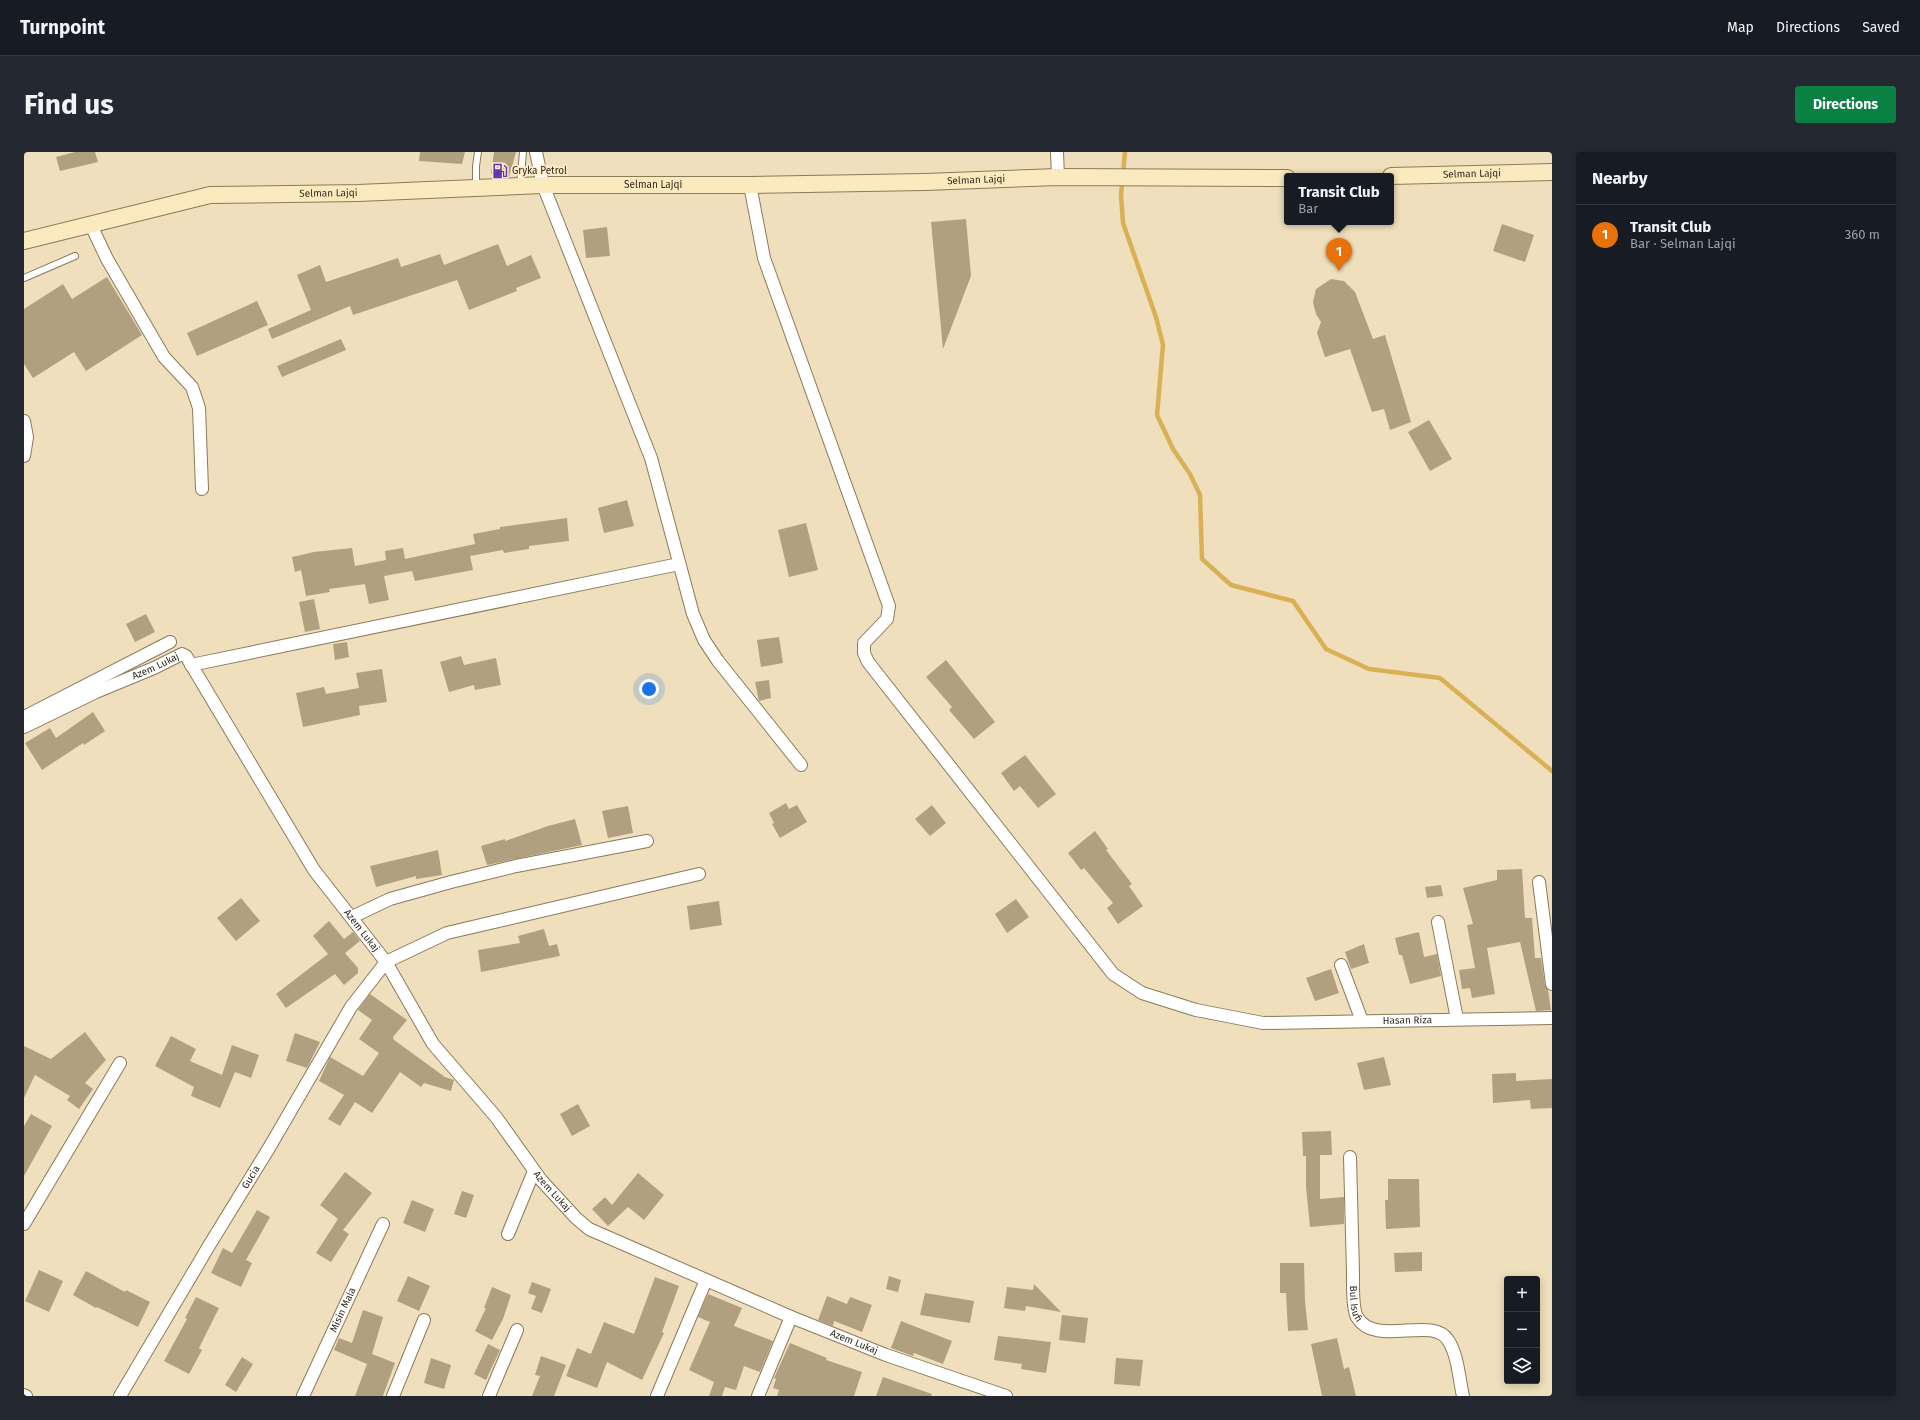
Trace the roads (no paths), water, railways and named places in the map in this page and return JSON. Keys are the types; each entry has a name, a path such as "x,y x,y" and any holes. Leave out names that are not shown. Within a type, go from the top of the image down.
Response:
{"street":[{"path":"536,152 543,185 651,458 693,614 708,645 718,661 801,765"},
{"path":"1057,152 1058,177"},
{"name":"Selman Lajqi","path":"1394,176 1552,172"},
{"name":"Selman Lajqi","path":"24,241 210,196 358,193 543,185 750,185 924,182 1058,177 1284,178"},
{"name":"Hasan Riza","path":"750,185 764,258 889,606 886,618 864,643 864,653 868,662 1113,974 1142,993 1196,1010 1263,1023 1552,1018"},
{"path":"90,224 107,259 164,357 192,387 198,408 202,489"},
{"path":"24,422 27,437 24,456"},
{"path":"191,665 679,564"},
{"name":"Azem Lukaj","path":"24,717 170,642"},
{"name":"Azem Lukaj","path":"24,727 96,692 154,668 182,654 186,656 310,863 386,962 433,1044 496,1117 534,1171 576,1218 589,1229 791,1317 886,1355 1006,1396"},
{"path":"352,917 390,899 451,882 516,866 647,841"},
{"path":"386,962 447,933 699,874"},
{"path":"1539,882 1552,984"},
{"path":"1438,922 1457,1019"},
{"name":"Gucia","path":"120,1396 269,1148 351,1007 386,962"},
{"path":"1341,966 1362,1021"},
{"path":"24,1224 120,1063"},
{"name":"Bul Isufi","path":"1350,1157 1353,1293 1356,1316 1364,1327 1376,1331 1427,1330 1443,1335 1448,1340 1454,1351 1463,1396"},
{"path":"508,1234 534,1171"},
{"name":"Misin Mala","path":"303,1396 383,1224"},
{"path":"657,1396 706,1280"},
{"path":"758,1396 791,1317"},
{"path":"393,1396 424,1320"},
{"path":"489,1396 518,1330"}],"lane":[{"path":"476,188 476,166 478,152"},
{"path":"520,186 523,152"},
{"path":"24,278 75,256"}],"waterway":[{"path":"1125,152 1121,195 1123,223 1156,317 1163,345 1157,415 1173,449 1190,474 1200,495 1202,559 1231,585 1293,601 1326,649 1369,669 1440,678 1552,771"}],"place":[{"name":"Gryka Petrol","path":"500,171"},
{"name":"Transit Club","path":"1339,271"}]}
